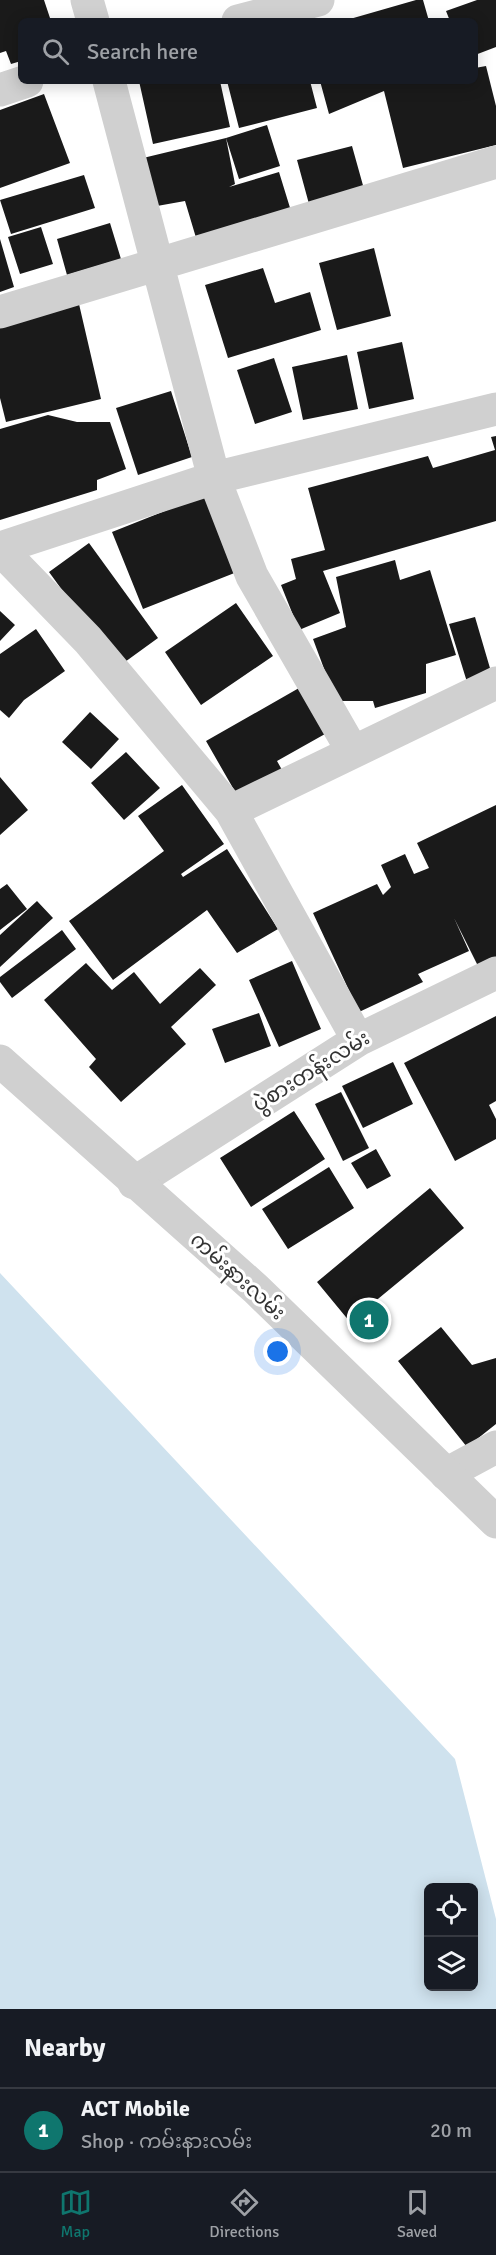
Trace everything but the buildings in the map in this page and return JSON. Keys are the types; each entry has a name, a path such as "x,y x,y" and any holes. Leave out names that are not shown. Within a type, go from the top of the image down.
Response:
{"street":[{"path":"87,0 92,18"},
{"path":"249,18 318,0"},
{"path":"0,90 18,84"},
{"path":"110,84 214,478 252,576 353,752"},
{"path":"0,312 496,162"},
{"path":"358,1040 231,811 88,640 0,548 214,478 496,409"},
{"path":"231,811 496,683"},
{"name":"ပွဲစားတန်းလမ်း","path":"134,1183 358,1040 496,973"},
{"name":"ကမ်းနားလမ်း","path":"0,1061 50,1103 134,1183 256,1289 496,1522"},
{"path":"446,1474 496,1447"}],"water":[{"path":"0,1273 455,1759 496,1919 496,2009 0,2009"}],"place":[{"name":"ACT Mobile","path":"369,1320"}]}
